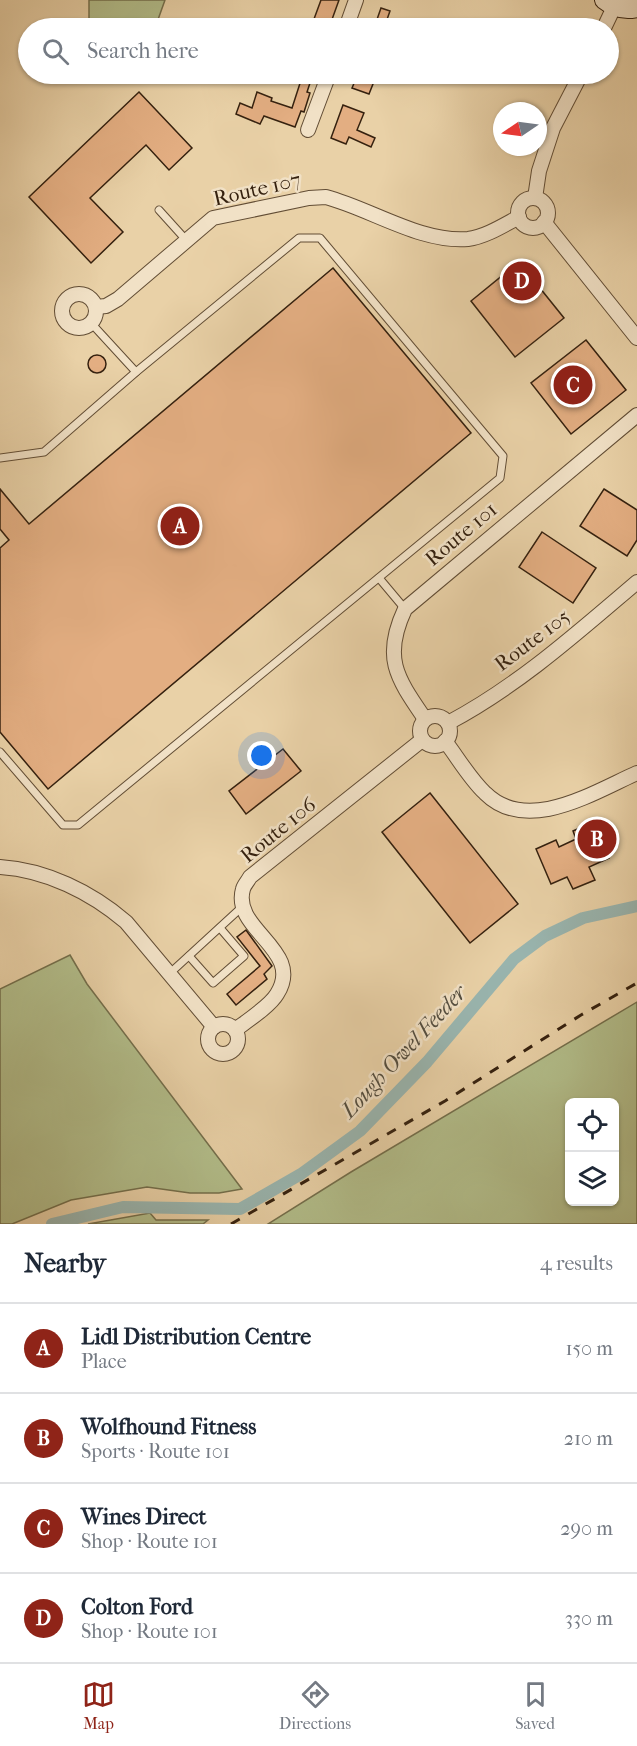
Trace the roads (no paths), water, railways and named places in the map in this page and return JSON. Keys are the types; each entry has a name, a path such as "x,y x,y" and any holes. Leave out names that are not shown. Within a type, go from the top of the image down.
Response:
{"main road":[{"path":"609,3 623,9 637,8"}],"street":[{"path":"350,18 356,0"},
{"path":"606,18 609,3"},
{"path":"308,130 325,84"},
{"path":"535,198 539,171 553,128 576,84"},
{"name":"Route 107","path":"96,308 106,306 118,299 213,218 309,198 326,197 447,239 470,238 519,217"},
{"path":"535,198 545,205 547,214 544,222 532,227 524,224 519,217 518,212 525,200 535,198"},
{"path":"544,222 637,338"},
{"path":"80,294 90,298 96,308 94,319 81,328 70,325 63,316 63,305 70,297 80,294"},
{"name":"Route 101","path":"405,609 637,415"},
{"name":"Route 105","path":"448,723 466,714 547,659 637,582"},
{"path":"405,609 396,627 393,657 401,684 425,719"},
{"path":"440,717 448,723 450,732 445,741 434,746 422,740 420,726 425,719 440,717"},
{"name":"Route 106","path":"242,907 243,889 250,877 422,740"},
{"path":"445,741 486,794 509,808 533,812 559,807 637,773"},
{"path":"0,867 17,868 46,875 97,900 126,922 214,1027"},
{"path":"235,1030 276,997 285,980 280,958 250,921 242,907"},
{"path":"223,1024 235,1030 238,1040 235,1049 221,1054 216,1053 209,1045 208,1035 214,1027 223,1024"}],"lane":[{"path":"159,210 187,240"},
{"path":"0,458 44,452 136,372 299,238 320,238 503,456 500,478 78,825 63,825 0,752"},
{"path":"91,323 136,372"},
{"path":"379,578 405,609"},
{"path":"170,974 242,907"},
{"path":"189,956 213,983 244,956 220,928"}],"waterway":[{"name":"Lough Owel Feeder","path":"52,1224 123,1207 240,1209 301,1174 360,1131 427,1062 514,959 545,936 583,918 637,906"}],"railway":[{"path":"231,1224 445,1101 581,1015 637,983"}],"place":[{"name":"Colton Ford","path":"522,281"},
{"name":"Wines Direct","path":"573,385"},
{"name":"Lidl Distribution Centre","path":"180,526"},
{"name":"Wolfhound Fitness","path":"597,839"}]}
